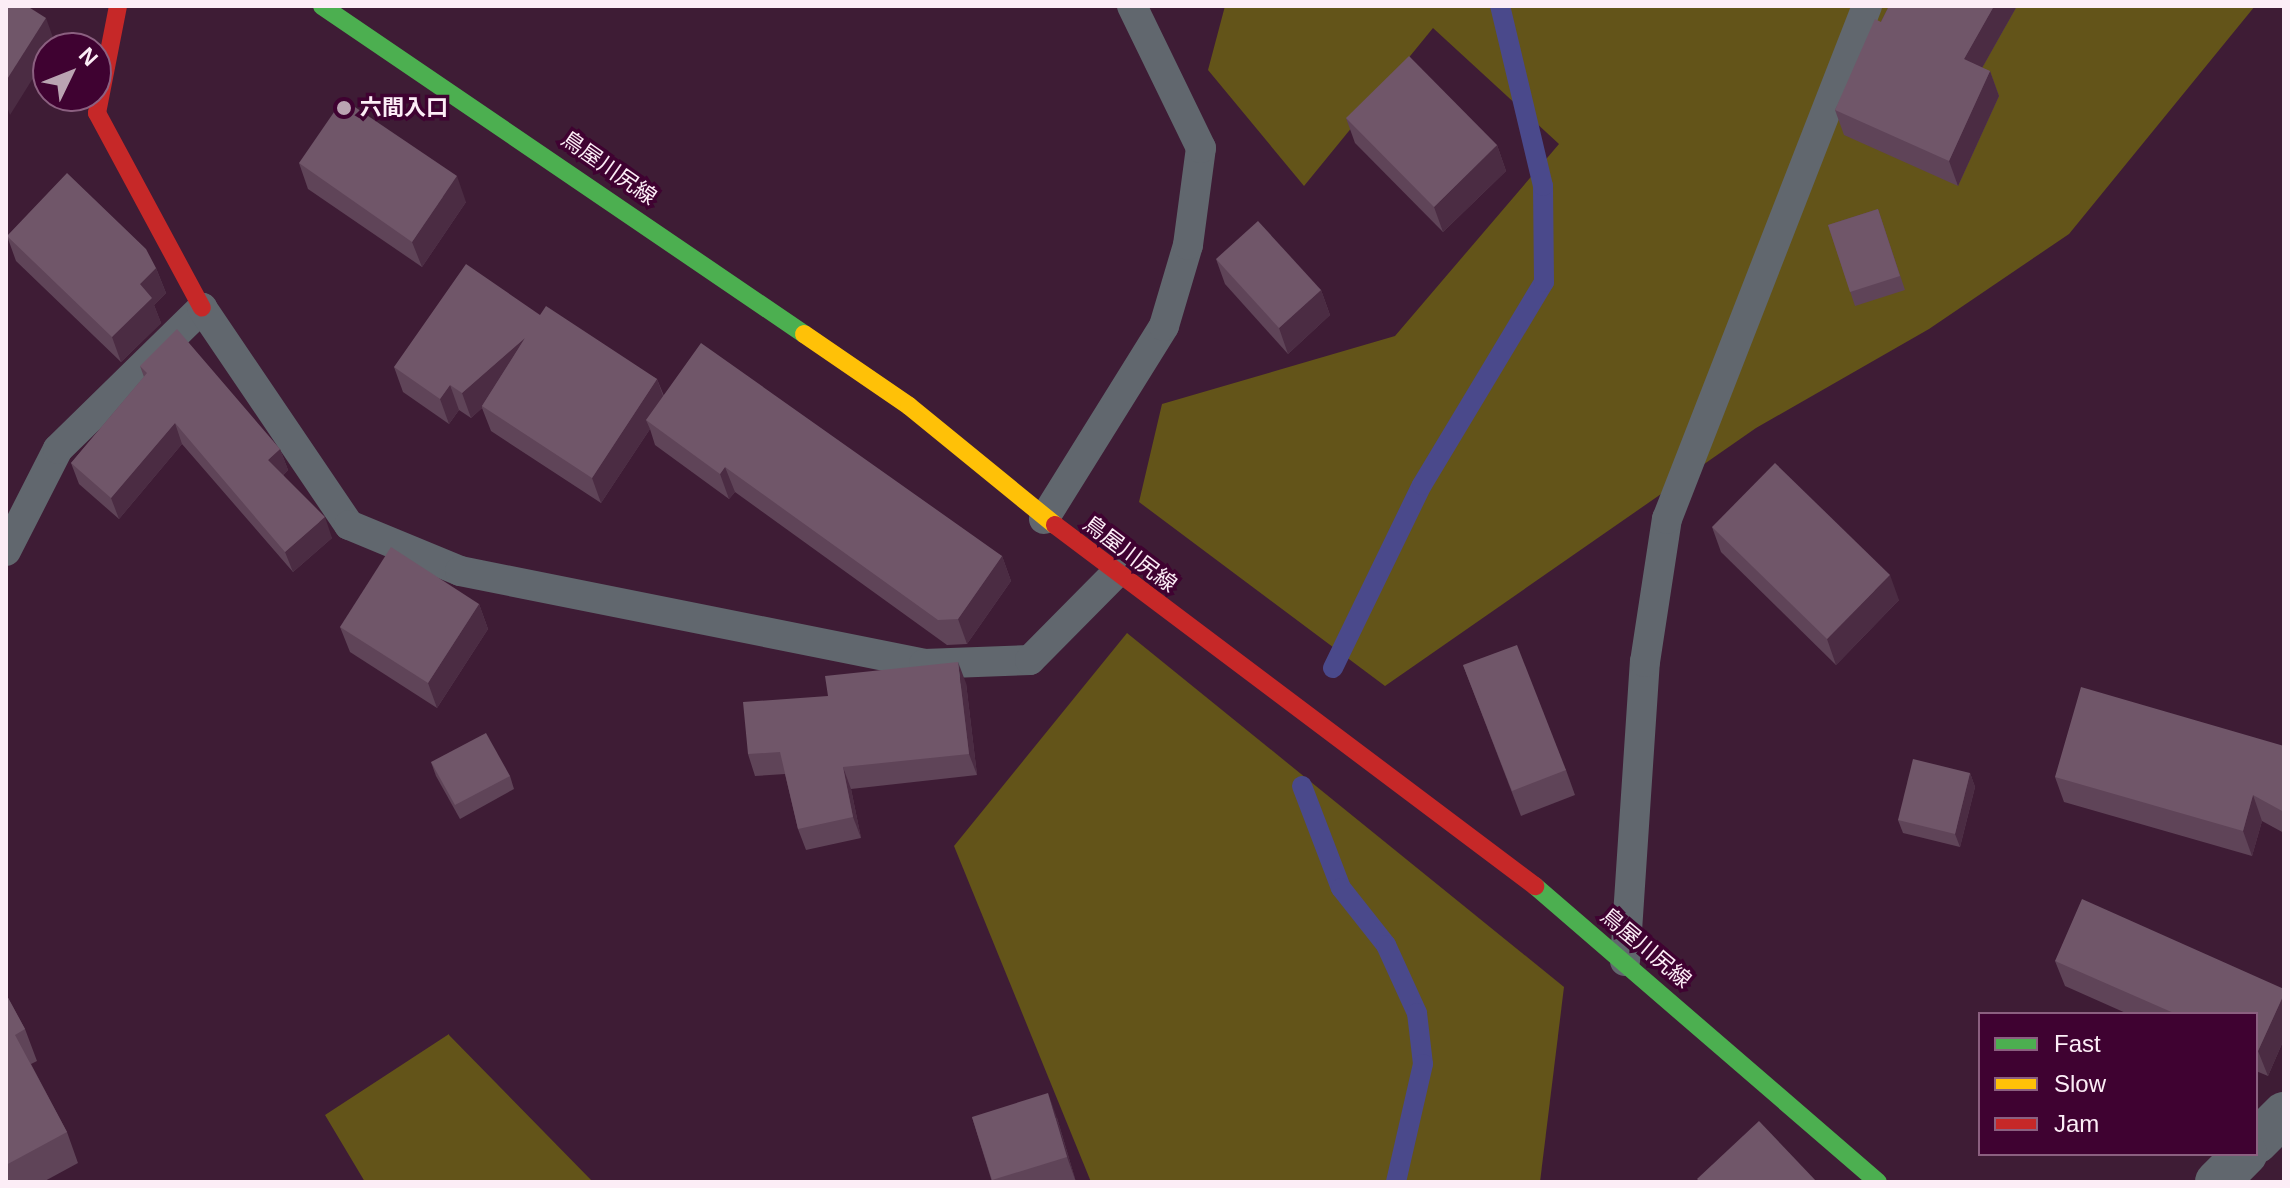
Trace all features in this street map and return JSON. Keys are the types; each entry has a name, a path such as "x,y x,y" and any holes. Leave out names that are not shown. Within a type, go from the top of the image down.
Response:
{"main road":[{"path":"118,6 97,113 202,308"},
{"name":"鳥屋川尻線","path":"322,6 909,406 1115,574 1498,854 1878,1182"}],"street":[{"path":"2258,1140 2284,1114"},
{"path":"2217,1182 2243,1156"}],"lane":[{"path":"1044,519 1164,326 1188,245 1201,148 1132,6"},
{"path":"1625,961 1645,662 1667,519 1867,6"},
{"path":"6,551 58,449 202,308 349,525 460,571 924,664 1030,660 1115,574"}],"shaded area":[{"path":"1225,6 2255,6 2069,234 1929,329 1756,428 1385,686 1139,502 1162,404 1395,336 1559,144 1433,28 1304,186 1208,70"},
{"path":"1127,633 1564,987 1540,1182 1091,1182 954,846"},
{"path":"449,1034 593,1182 365,1182 325,1115"}],"building":[{"path":"6,6 27,6 46,18 37,32 32,32 32,40 6,81"},
{"path":"1889,6 1994,6 1964,59 1990,71 1949,161 1835,110 1875,19 1881,22"},
{"path":"1409,56 1497,145 1434,207 1346,118"},
{"path":"343,99 457,176 412,242 299,163"},
{"path":"67,173 146,249 156,268 140,284 152,298 112,337 7,236"},
{"path":"1878,209 1900,276 1850,292 1828,225"},
{"path":"1258,221 1321,290 1279,328 1216,259"},
{"path":"466,264 540,315 546,306 657,379 592,478 482,406 525,338 462,393 450,385 440,399 394,367"},
{"path":"177,329 280,449 268,460 325,517 285,552 175,423 111,498 71,463 147,373 140,366"},
{"path":"701,343 1002,556 958,619 938,620 725,467 720,474 646,420"},
{"path":"1775,463 1890,575 1827,639 1712,527"},
{"path":"391,547 479,604 428,683 340,627"},
{"path":"1517,645 1566,770 1512,791 1463,665"},
{"path":"958,662 969,754 843,767 853,817 798,829 780,752 748,754 743,702 828,696 825,676"},
{"path":"2081,687 2284,746 2284,812 2253,795 2243,831 2055,777"},
{"path":"486,733 510,776 455,805 431,762"},
{"path":"1913,759 1970,773 1955,834 1898,820"},
{"path":"2082,899 2284,989 2284,994 2258,1051 2258,1012 2171,1012 2055,961"},
{"path":"6,994 25,1029 15,1035 67,1132 6,1165"},
{"path":"1048,1093 1067,1157 992,1180 972,1117"},
{"path":"1759,1121 1817,1182 1700,1182 1697,1179"}],"waterway":[{"path":"1333,668 1422,485 1544,282 1543,186 1500,6"},
{"path":"1302,786 1341,888 1386,945 1417,1013 1423,1064 1396,1182"}],"traffic: fast":[{"path":"322,6 804,334"},
{"path":"1535,886 1878,1182"}],"traffic: slow":[{"path":"804,334 909,406 1055,525"}],"traffic: jam":[{"path":"118,6 97,113 202,308"},
{"path":"1055,525 1535,886"}],"place":[{"name":"六間入口","path":"344,108"}]}
